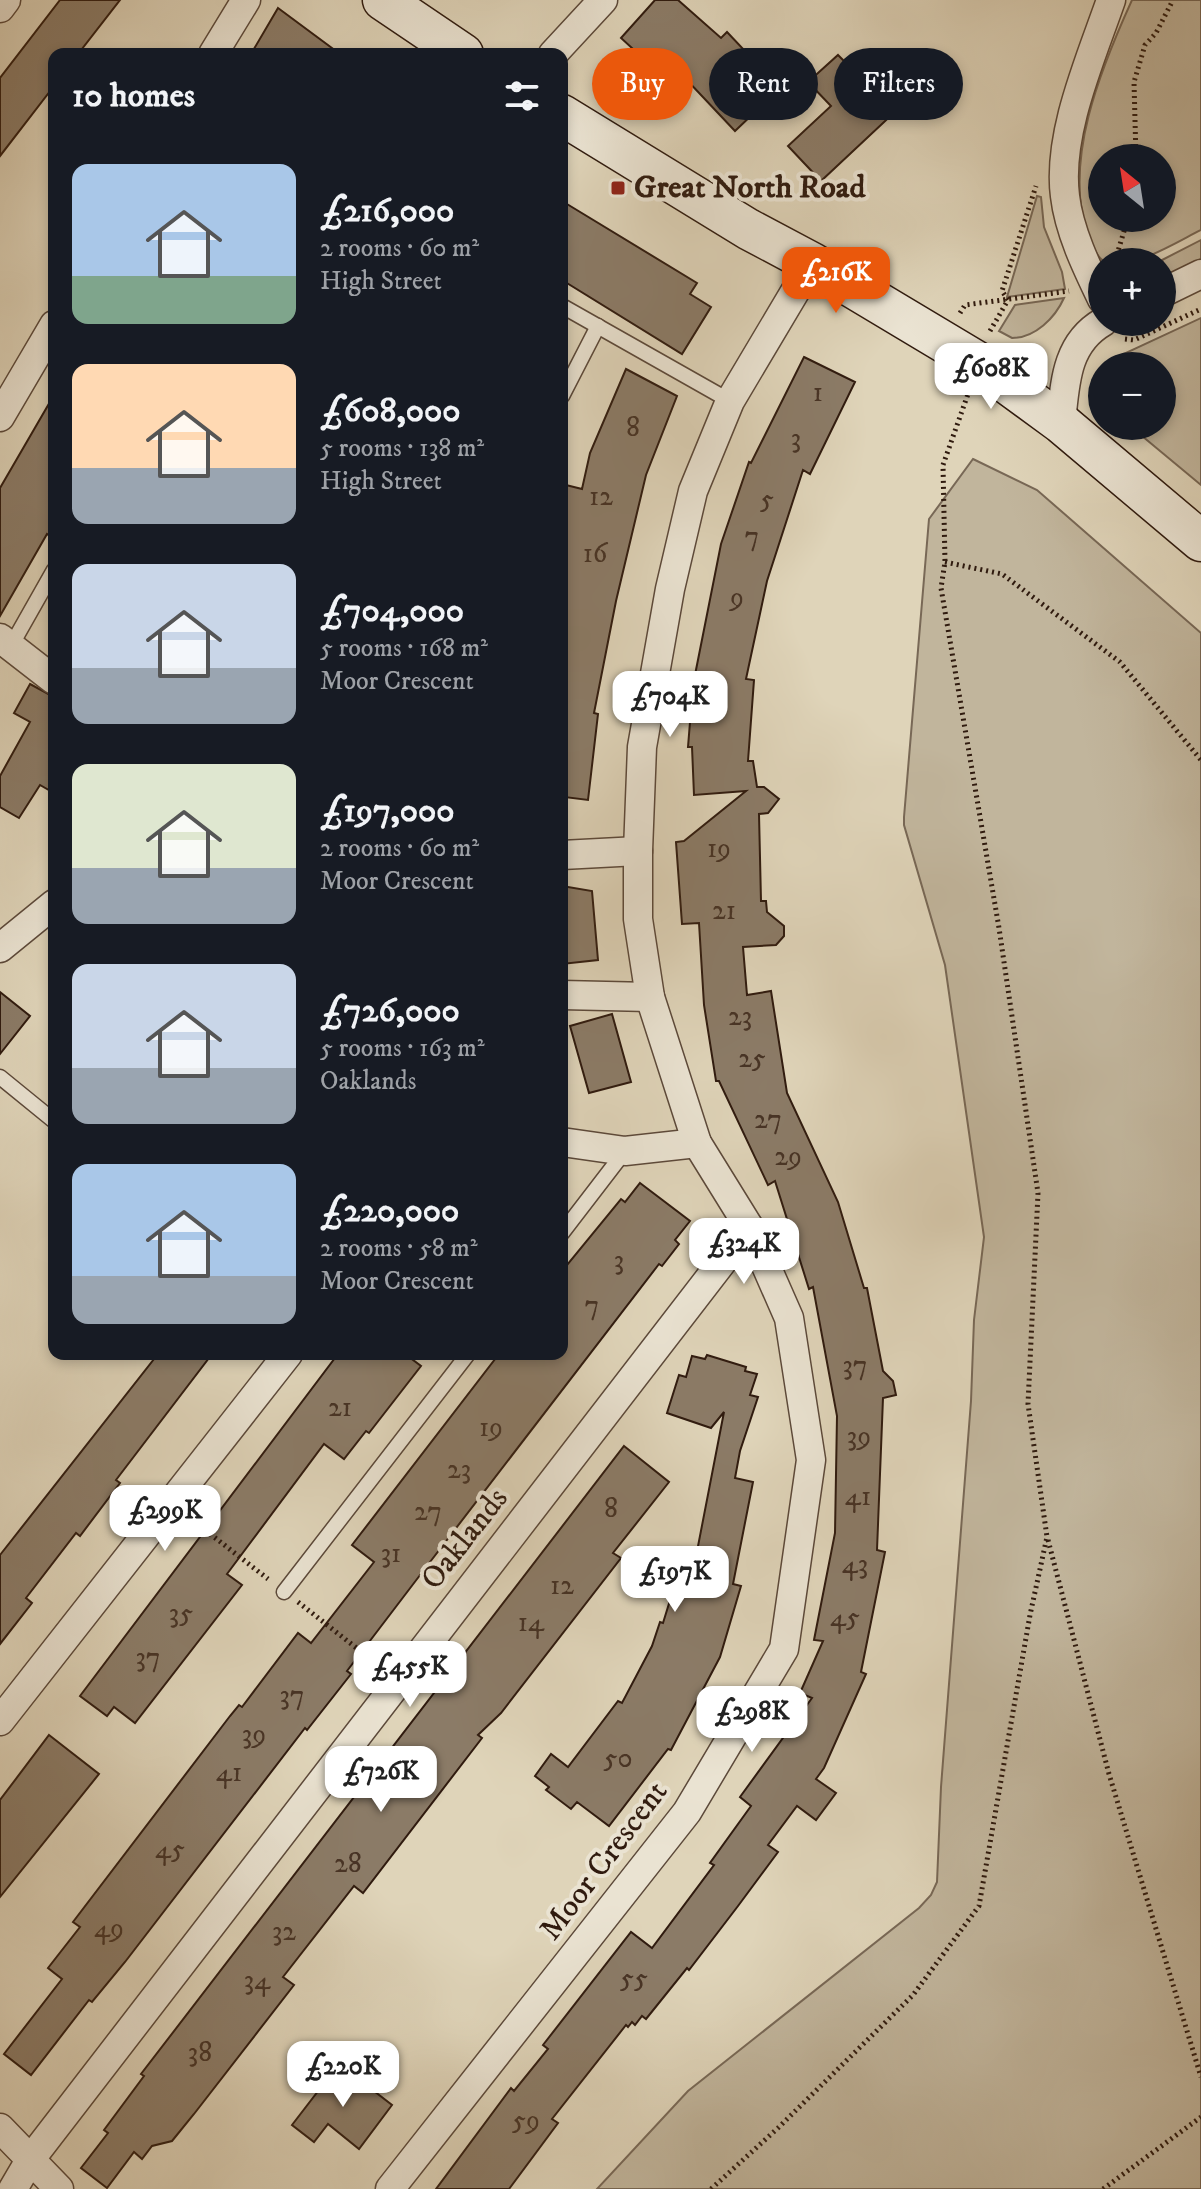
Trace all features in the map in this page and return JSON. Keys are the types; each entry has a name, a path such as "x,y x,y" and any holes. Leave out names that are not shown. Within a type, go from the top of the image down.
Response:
{"main road":[{"path":"383,0 454,48"},
{"path":"568,119 748,229 812,263 966,355 1061,423 1201,541"}],"street":[{"path":"0,8 6,0"},
{"path":"217,48 246,0"},
{"path":"559,48 603,0"},
{"path":"1088,253 1070,221 1064,162 1075,112 1111,0"},
{"name":"Moor Crescent","path":"390,2189 687,1812 784,1649 811,1460 789,1318 749,1227 697,1143 650,997 638,919 638,851 642,747 670,589 693,491 730,401 812,263"},
{"path":"1176,286 1201,274"},
{"path":"1061,423 1068,369 1074,352 1088,332"},
{"path":"0,417 48,335"},
{"path":"6,642 48,675"},
{"path":"568,855 638,851"},
{"path":"0,948 48,909"},
{"path":"568,995 650,997"},
{"path":"568,1143 625,1151 697,1143"},
{"name":"Oaklands","path":"13,2189 30,2160 749,1227"},
{"path":"0,1721 283,1360"},
{"path":"0,2128 59,2189"}],"lane":[{"path":"568,309 730,401"},
{"path":"568,384 598,326"},
{"path":"6,642 48,579"},
{"path":"0,1077 48,1116"},
{"path":"568,1225 625,1151"},
{"path":"284,1592 463,1360"}],"path":[{"path":"1136,144 1134,82 1145,45 1161,24 1173,0"},
{"path":"1008,300 1002,291 1040,172 1064,173"},
{"path":"1088,285 1066,293 965,305 966,355 943,465 945,562 941,588 999,928 1038,1193 1028,1404 1047,1537 1109,1774 1201,2077"},
{"path":"966,355 1008,300"},
{"path":"1176,321 1201,309"},
{"path":"1121,336 1127,341 1143,336"},
{"path":"945,562 1002,574 1120,662 1201,760"},
{"path":"711,2189 778,2128 913,1995 979,1906 1030,1615 1047,1537"},
{"path":"1103,2189 1201,2117"}],"shaded area":[{"path":"1132,0 1201,0 1201,230 1165,248 1093,248 1088,236 1081,207 1082,147 1108,55"},
{"path":"1037,196 1041,197 1044,227 1062,272 1065,289 1007,297"},
{"path":"1201,240 1201,259 1176,271 1176,253"},
{"path":"1064,298 1050,319 1029,335 1012,338 999,331 1015,305"},
{"path":"1201,318 1201,485 1147,440 1176,440 1176,352 1128,352 1162,336 1176,336 1176,330"},
{"path":"973,459 1037,490 1201,633 1201,2189 597,2189 688,2091 919,1908 931,1895 937,1882 974,1320 984,1237 945,965 904,817 929,519"}],"building":[{"path":"60,0 120,0 83,48 48,48 48,94 0,156 0,78"},
{"path":"655,0 678,0 721,38 727,32 742,48 709,48 709,103 693,86 693,48 632,48 621,38"},
{"path":"278,8 332,48 255,48"},
{"path":"834,59 834,120 886,120 821,181 788,146 831,106 818,92 818,73"},
{"path":"725,120 747,120 735,131"},
{"path":"568,205 697,283 690,294 711,307 682,354 568,284"},
{"path":"804,357 855,382 810,474 803,470 767,581 746,679 754,680 748,761 753,761 757,787 764,787 779,799 768,813 759,814 761,901 766,901 767,912 784,926 784,936 776,945 743,947 747,995 771,991 787,1093 838,1202 864,1288 867,1288 883,1371 893,1381 896,1395 883,1398 877,1550 885,1552 861,1672 866,1674 824,1768 816,1779 836,1793 816,1820 797,1806 768,1845 778,1852 738,1906 689,1970 687,1968 646,2019 642,2016 635,2025 632,2022 628,2027 626,2025 552,2119 558,2123 509,2189 436,2189 511,2088 514,2091 548,2049 543,2045 631,1932 652,1948 714,1865 710,1863 751,1806 740,1797 812,1698 800,1693 823,1641 814,1640 835,1533 837,1416 813,1287 809,1289 775,1181 768,1185 719,1081 716,1081 704,1005 699,923 682,924 676,842 684,841 746,791 694,795 692,747 688,747 693,685 721,544 749,462"},
{"path":"626,369 677,396 646,475 616,601 594,713 598,714 588,800 568,798 568,486 582,489 590,453"},
{"path":"48,405 48,535 0,616 0,488"},
{"path":"30,684 48,694 48,790 40,785 19,818 0,807 0,776 30,722 14,713"},
{"path":"568,887 592,891 598,960 568,963"},
{"path":"0,992 30,1016 0,1054"},
{"path":"612,1014 631,1082 589,1093 570,1026"},
{"path":"640,1183 690,1221 675,1240 679,1244 662,1266 659,1264 430,1562 347,1671 351,1674 307,1730 305,1728 125,1962 92,2002 89,2000 31,2075 4,2054 62,1979 48,1968 80,1927 73,1922 230,1716 239,1705 242,1707 298,1633 311,1643 374,1562 352,1545 494,1360 568,1360 568,1264 621,1199 625,1202"},
{"path":"707,1355 746,1367 745,1371 757,1374 750,1395 758,1397 740,1451 735,1478 753,1482 733,1584 741,1586 720,1657 671,1750 668,1749 609,1826 577,1802 571,1809 546,1790 549,1787 535,1776 551,1754 568,1767 618,1701 622,1703 652,1646 660,1622 663,1623 680,1568 693,1572 724,1412 711,1428 667,1413 679,1375 686,1377 692,1356 705,1359"},
{"path":"153,1360 207,1360 116,1480 120,1483 80,1536 76,1533 26,1598 32,1603 0,1644 0,1555"},
{"path":"333,1360 413,1360 421,1366 369,1433 366,1431 344,1459 324,1444 227,1574 242,1585 135,1723 114,1707 107,1716 80,1696"},
{"path":"624,1446 669,1482 613,1553 621,1558 501,1713 478,1735 482,1738 363,1893 354,1886 283,1977 294,1985 172,2141 152,2146 142,2159 134,2152 107,2188 81,2168 108,2133 104,2130 144,2076 141,2074"},
{"path":"49,1735 99,1774 0,1897 0,1800"},
{"path":"339,2064 392,2105 359,2149 328,2124 314,2142 292,2125"}],"place":[{"name":"Great North Road","path":"618,188"}]}
